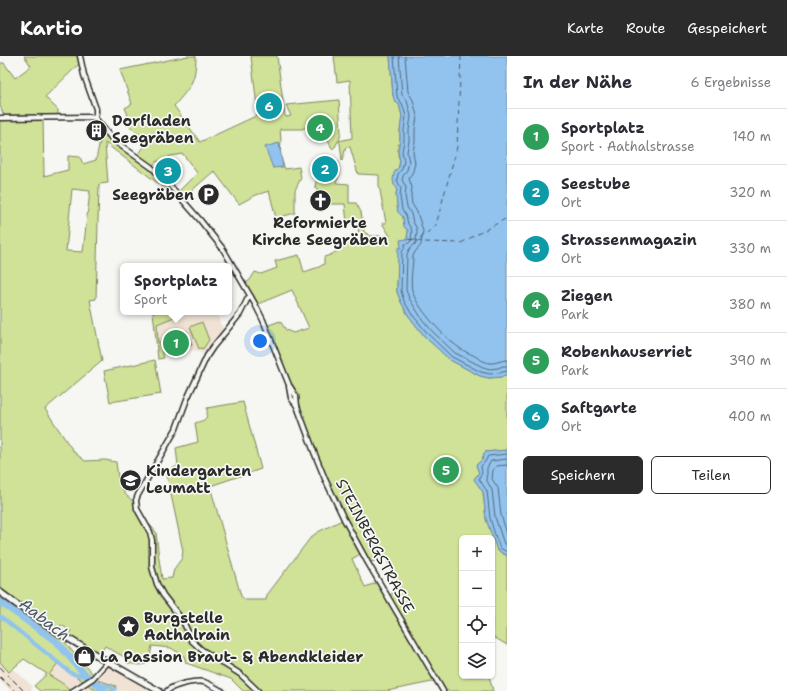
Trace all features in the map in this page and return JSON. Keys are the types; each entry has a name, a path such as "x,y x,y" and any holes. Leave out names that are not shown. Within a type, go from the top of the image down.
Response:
{"main road":[{"path":"0,592 59,634 158,691"}],"street":[{"path":"0,118 95,118 96,112 84,75 80,56"},
{"name":"STEINBERGSTRASSE","path":"95,118 113,140 159,174 187,204 219,244 230,263"},
{"name":"STEINBERGSTRASSE","path":"232,266 263,320 289,385 296,396 297,406 325,480 344,519 368,563 444,691"},
{"path":"251,297 248,298 240,314 207,356 187,399 176,429 138,495 136,504 137,509 150,532 152,540 152,563 157,584 163,595 183,621 192,641 202,650 240,674 258,691"},
{"path":"73,691 93,678 108,661"},
{"path":"167,691 174,686 201,682 222,691"}],"shaded area":[{"path":"185,315 219,315 220,323 224,330 213,342 206,355 194,350 165,356 159,342 157,324 174,317 175,319"},
{"path":"108,661 159,691 114,691 116,686 98,680 95,677"},
{"path":"0,662 9,672 15,670 32,686 31,691 11,691 0,680"},
{"path":"58,663 97,691 69,691 65,685 49,675"}],"green space":[{"path":"24,56 80,56 81,62 45,97 58,110 58,118 43,118 44,176 68,170 68,156 80,157 83,164 96,160 100,142 106,132 113,140 138,155 155,132 148,141 124,122 128,115 125,108 132,104 120,70 188,56 196,56 195,72 191,84 174,106 200,142 258,115 251,56 277,56 285,116 291,116 286,105 339,100 341,133 339,141 352,138 350,80 337,82 334,56 390,56 393,96 399,104 402,116 398,149 400,161 394,185 397,188 396,195 398,212 403,217 404,224 408,232 407,239 401,248 397,292 408,315 425,337 450,360 480,376 489,378 501,377 507,374 507,450 485,452 482,460 476,465 479,473 474,479 483,492 486,519 492,535 459,535 459,679 490,679 493,691 443,691 437,681 387,691 243,691 231,679 186,663 184,656 171,648 152,646 149,662 142,665 127,663 126,658 105,646 99,656 67,638 71,631 61,625 58,630 0,589 0,118 5,118 0,106 0,63 4,63 15,78 31,66","holes":["320,122 321,124 316,125 319,131 324,130 332,149 338,141 340,143 342,161 346,147 350,147 358,174 379,175 379,185 386,223 382,223 390,236 371,236 364,232 361,212 356,203 349,203 349,184 336,183 340,174 338,161 334,175 317,178 315,187 317,187 317,194 329,194 329,204 345,204 347,223 359,224 358,235 338,251 324,257 324,264 319,267 304,272 299,255 275,261 277,268 261,274 255,272 246,283 258,304 292,290 309,328 293,333 286,330 280,321 266,326 289,385 292,400 297,406 325,479 344,519 311,537 267,595 266,600 245,600 241,596 210,486 261,469 243,402 207,408 207,415 205,419 195,423 198,442 176,448 178,466 166,471 183,551 182,558 174,569 172,578 162,579 156,532 150,525 147,525 136,504 125,494 118,477 116,462 105,460 85,461 75,453 45,409 102,361 90,300 96,299 99,184 108,183 105,143 167,190 165,180 151,167 157,161 163,163 170,156 183,154 197,173 177,193 182,199 214,171 239,204 256,195 269,191 276,218 295,213 295,190 301,178 299,167 285,169 280,156 280,129 302,129","72,189 90,191 83,252 66,251","362,553 368,563 386,557 398,590 388,596 379,582 365,587 352,559"]},
{"path":"153,315 174,315 174,317 157,324 158,341 164,358 158,359"},
{"path":"202,322 209,340 203,349 199,349 190,327"},
{"path":"187,331 192,345 166,355 160,341"},
{"path":"155,360 161,394 110,402 104,371"},
{"path":"495,544 497,550 507,556 507,645 495,638"},
{"path":"0,598 48,632 63,640 98,680 116,686 114,691 97,691 58,663 49,675 65,685 69,691 40,691 34,686 47,674 24,659 9,672 0,662"}],"water":[{"path":"390,56 507,56 507,374 501,377 489,378 480,376 450,360 425,337 408,315 397,292 398,248 401,248 400,240 407,239 408,230 404,227 403,217 398,212 396,195 397,188 394,185 393,180 394,173 399,167 400,161 398,151 402,116 399,104 395,102 393,96"},
{"path":"279,143 283,167 273,168 265,147"},
{"path":"507,450 507,556 497,550 495,544 495,535 492,535 486,519 483,492 474,479 479,473 476,465 482,460 485,452"}],"waterway":[{"name":"Aabach","path":"0,602 57,642 88,677"},
{"path":"0,616 71,673 86,676"},
{"name":"Aabach","path":"94,682 105,691"},
{"path":"96,684 115,689"}],"ferry route":[{"path":"461,56 457,147 436,225 419,240 407,239 424,242 461,243 507,218"}],"railway":[{"path":"0,667 24,691"},
{"path":"0,677 15,691"}],"place":[{"name":"Saftgarte","path":"269,106"},
{"name":"Ziegen","path":"320,128"},
{"name":"Dorfladen Seegräben","path":"96,130"},
{"name":"Seestube","path":"325,169"},
{"name":"Strassenmagazin","path":"168,171"},
{"name":"Seegräben","path":"209,195"},
{"name":"Reformierte Kirche Seegräben","path":"320,200"},
{"name":"Sportplatz","path":"176,343"},
{"name":"Robenhauserriet","path":"446,470"},
{"name":"Kindergarten Leumatt","path":"131,480"},
{"name":"Burgstelle Aathalrain","path":"129,627"},
{"name":"La Passion Braut- & Abendkleider","path":"85,657"}]}
